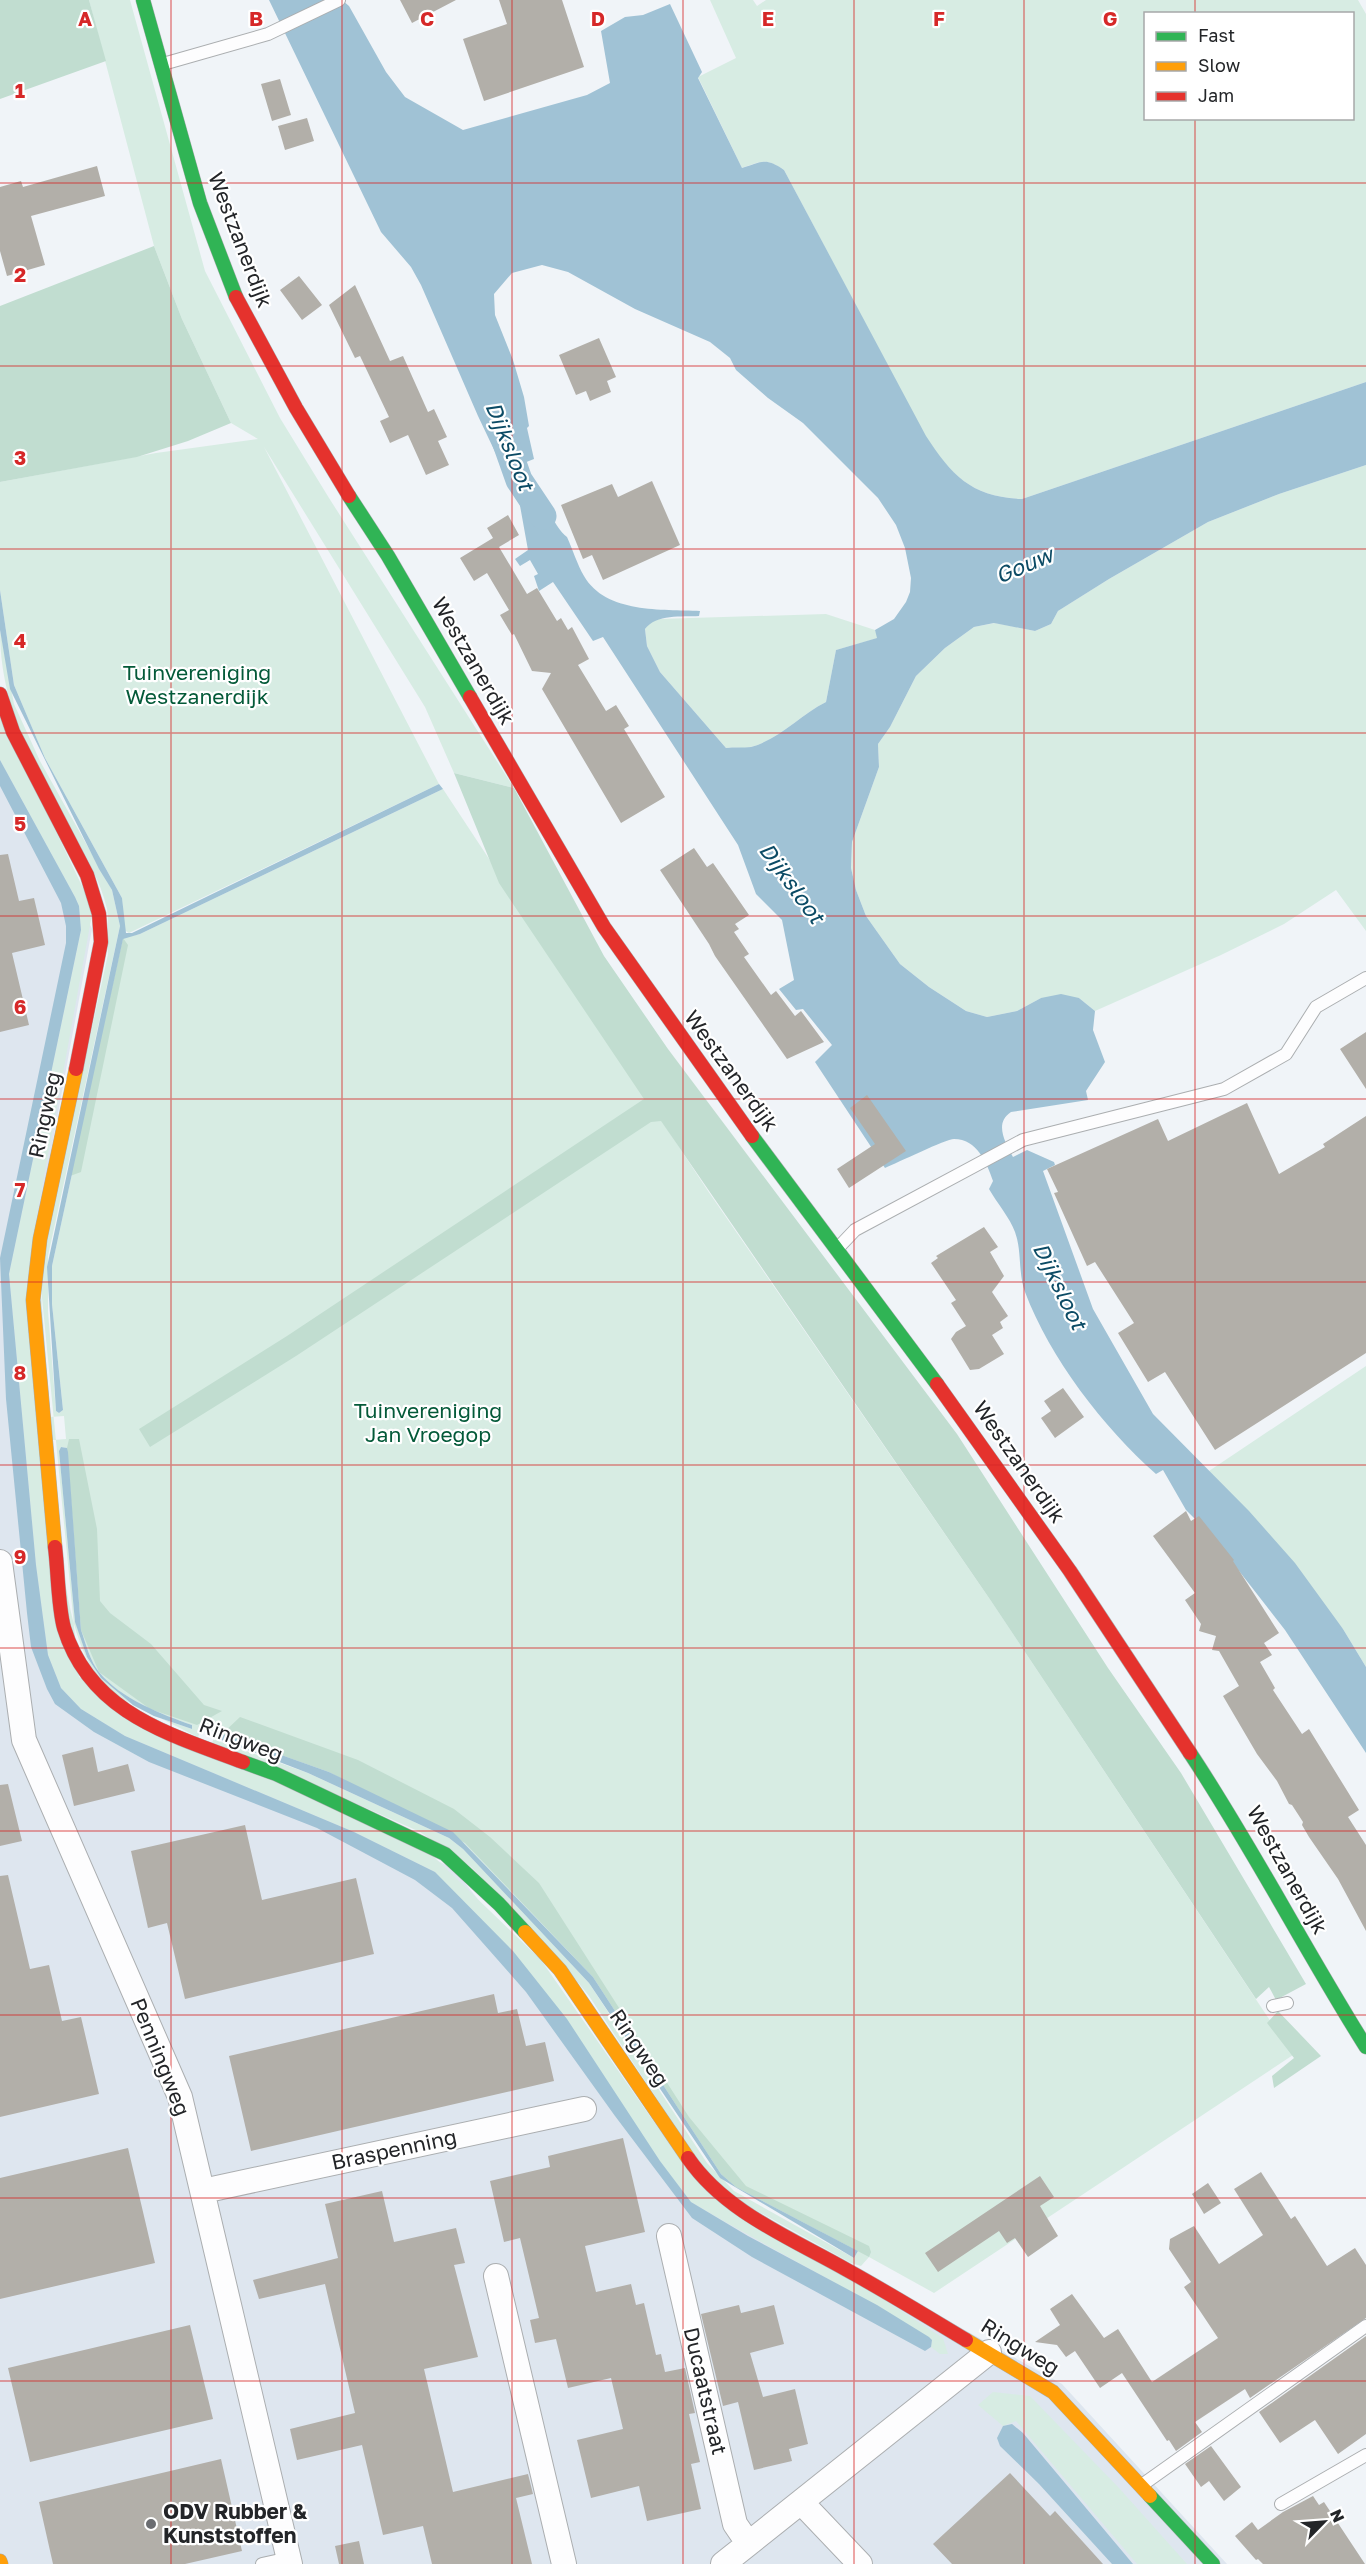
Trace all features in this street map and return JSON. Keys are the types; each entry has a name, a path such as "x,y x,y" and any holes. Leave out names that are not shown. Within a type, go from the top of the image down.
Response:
{"street":[{"name":"Westzanerdijk","path":"144,0 160,65 200,203 231,289 296,408 346,492 388,556 604,927 717,1090 974,1434 1070,1571 1232,1814 1327,1985 1366,2047"},
{"name":"Ringweg","path":"0,694 12,732 87,874 99,914 101,942 40,1239 33,1300 43,1429 64,1628 87,1677 111,1701 154,1729 276,1774 445,1854 500,1904 560,1970 687,2158 699,2174 732,2205 989,2352 1053,2392 1142,2485 1213,2564"},
{"name":"Penningweg","path":"0,1562 24,1740 180,2097 289,2561"},
{"name":"Braspenning","path":"203,2191 584,2109"},
{"name":"Ducaatstraat","path":"669,2236 735,2524 748,2543"},
{"path":"496,2277 564,2564"},
{"path":"723,2564 989,2352"},
{"path":"801,2502 860,2564"}],"lane":[{"path":"160,65 268,34 339,0"},
{"path":"836,1250 855,1230 1023,1140 1224,1089 1286,1054 1316,1007 1366,978"},
{"path":"1313,1990 1327,1985"},
{"path":"1273,2006 1287,2002"},
{"path":"1142,2485 1366,2326"},
{"path":"1281,2504 1366,2455"},
{"path":"262,2564 289,2561"}],"shaded area":[{"path":"0,721 92,929 36,1232 71,1678 454,1869 703,2185 1062,2384 1227,2564 0,2564"}],"green space":[{"path":"0,0 89,0 106,61 0,99"},
{"name":"Tuinvereniging Westzanerdijk","path":"89,0 130,0 205,271 280,418 514,788 454,773 425,707 264,447 439,784 129,933 124,930 122,898 45,758 14,685 0,590 0,482 156,453 258,439 231,423 182,319 154,246"},
{"path":"710,0 753,0 757,6 766,0 1358,0 1366,14 1366,382 1022,499 990,494 976,489 954,473 925,436 784,170 768,162 742,168 698,77 736,58"},
{"path":"154,246 182,319 231,423 188,441 137,457 0,482 0,306"},
{"path":"1366,465 1366,931 1336,890 1284,924 1221,955 1095,1011 1079,998 1041,998 1017,1011 987,1017 966,1011 929,987 900,964 866,916 851,868 852,842 879,767 878,744 890,727 916,676 945,648 974,627 995,623 1035,631 1051,624 1058,611 1208,522 1279,494"},
{"path":"826,614 875,630 878,638 836,650 826,702 781,733 748,748 726,748 660,672 647,646 645,629 650,622 658,619"},
{"name":"Tuinvereniging Jan Vroegop","path":"0,630 14,704 40,761 112,890 120,926 48,1256 48,1311 56,1411 59,1413 63,1410 52,1304 52,1266 123,938 140,934 443,789 708,1191 989,1598 1293,2055 934,2293 869,2257 861,2266 851,2263 734,2198 702,2167 589,1996 554,1953 471,1867 420,1832 285,1772 212,1743 216,1732 202,1727 198,1737 144,1715 116,1697 96,1674 81,1646 71,1613 61,1541 53,1440 66,1439 64,1416 50,1417 40,1281 50,1222 108,954 107,909 93,870 46,784 23,736 13,712 2,659","holes":["61,1447 66,1448 68,1452 81,1630 91,1658 99,1672 118,1690 154,1711 192,1725 192,1729 154,1716 133,1705 101,1678 87,1657 75,1621 59,1451","223,1735 329,1772 453,1832 593,1977 721,2174 736,2187 858,2251 854,2258 734,2191 707,2163 589,1983 463,1849 449,1838 308,1773 221,1742 219,1739"]},
{"path":"0,714 93,909 35,1226 79,1677 433,1856 541,1960 691,2175 943,2338 948,2354 940,2354 931,2347 932,2340 902,2322 691,2202 435,1872 354,1832 125,1736 81,1709 61,1688 48,1655 36,1565 9,1274 81,930 79,906 75,897 0,760"},
{"path":"454,773 514,788 604,956 668,1049 957,1434 1108,1668 1181,1773 1306,1984 1276,2000 1269,1987 1256,1999 989,1598 661,1121 651,1122 296,1356 150,1447 139,1429 287,1336 644,1099 499,883"},
{"path":"123,938 128,945 81,1172 70,1176"},
{"path":"1366,1366 1366,1667 1343,1629 1209,1471"},
{"path":"69,1439 79,1439 97,1529 100,1601 110,1613 151,1644 204,1705 222,1711 197,1725 150,1709 99,1672 81,1630 67,1448"},
{"path":"240,1717 358,1760 454,1809 490,1837 539,1883 689,2117 746,2186 869,2246 871,2252 869,2257 736,2187 721,2174 593,1977 465,1843 329,1772 222,1734"},
{"path":"1278,2011 1321,2056 1274,2088 1272,2076 1294,2058 1267,2023"},
{"path":"993,2392 1030,2396 1119,2488 1187,2564 1137,2564 1016,2421 1003,2426 978,2405"}],"water":[{"name":"Gouw","path":"269,0 342,0 349,6 386,72 405,97 463,130 587,95 610,83 601,31 625,17 643,15 670,4 702,72 698,78 742,168 768,162 784,170 926,436 955,473 965,482 990,494 1022,499 1366,382 1366,465 1279,494 1208,522 1058,611 1051,624 1035,631 994,623 974,627 945,648 916,676 890,727 878,744 879,767 852,842 851,868 866,916 900,964 929,987 966,1011 987,1017 1017,1011 1041,998 1061,994 1079,998 1095,1011 1093,1030 1105,1062 1086,1091 1088,1100 1011,1112 1003,1122 1004,1139 1013,1157 1027,1150 1054,1162 1055,1165 1043,1171 1093,1309 1153,1414 1249,1511 1295,1563 1343,1629 1366,1667 1366,1753 1285,1630 1211,1535 1186,1510 1163,1470 1156,1474 1136,1455 1098,1413 1063,1366 1025,1292 1015,1232 989,1189 993,1181 980,1153 969,1143 954,1139 885,1168 815,1062 832,1045 803,1009 796,1010 779,989 794,980 782,920 756,894 738,845 603,637 593,641 553,582 539,591 534,576 538,574 530,560 520,566 515,559 528,550 517,489 532,481 536,492 541,493 552,517 567,537 584,576 594,588 606,597 636,607 700,611 699,616 670,617 650,624 645,629 647,646 660,672 726,748 751,747 781,733 826,702 836,650 877,638 875,630 894,619 906,602 910,592 911,578 905,548 896,525 878,498 803,423 768,398 736,370 730,358 710,342 635,309 568,272 542,265 512,273 494,294 495,315 513,360 524,397 529,426 527,428 534,459 506,470 478,416 421,285 411,267 381,232"},
{"path":"0,590 14,685 45,758 122,898 126,933 132,933 439,784 443,789 140,934 123,939 52,1266 52,1304 63,1410 59,1413 56,1411 47,1267 120,926 112,890 99,869 10,689 0,630"},
{"path":"0,760 75,897 79,906 81,930 9,1274 36,1565 48,1655 61,1688 81,1709 125,1736 354,1832 435,1872 513,1951 567,2019 660,2161 691,2202 748,2236 877,2305 929,2337 932,2340 931,2347 925,2351 752,2257 692,2218 526,1992 452,1908 415,1880 317,1828 149,1762 94,1732 55,1704 31,1647 6,1399 0,1258 66,943 66,926 61,903 0,786"},
{"path":"61,1447 67,1448 68,1452 81,1630 91,1658 99,1672 118,1690 155,1711 192,1725 192,1729 154,1716 133,1705 101,1678 87,1657 75,1622 59,1451"},
{"path":"222,1734 329,1772 453,1832 593,1977 721,2174 736,2187 858,2251 854,2258 720,2178 589,1983 463,1849 449,1838 308,1773 219,1739"},
{"path":"1012,2424 1023,2433 1133,2564 1112,2564 1039,2484 1000,2446 997,2438 1003,2426"}],"building":[{"path":"400,0 456,0 412,23"},
{"path":"499,0 562,0 584,67 484,101 463,39 507,24"},
{"path":"280,79 291,115 272,121 261,84"},
{"path":"307,118 314,141 285,150 278,126"},
{"path":"97,166 105,196 31,216 45,265 7,276 0,251 0,187 21,181 23,187"},
{"path":"299,276 322,305 302,320 280,290"},
{"path":"355,285 390,361 403,356 428,412 434,409 447,437 438,441 449,465 426,475 408,435 390,443 380,421 389,417 360,356 355,358 329,305"},
{"path":"599,338 616,377 607,381 611,392 590,401 586,391 576,395 559,355"},
{"path":"652,481 680,545 603,580 592,555 583,559 561,505 612,484 618,497"},
{"path":"508,515 519,535 499,547 527,594 537,588 557,621 561,618 568,630 572,627 589,659 578,665 606,711 616,705 629,726 624,729 665,797 621,823 542,689 551,673 532,671 514,634 512,635 500,615 509,610 487,573 474,581 460,558 493,538 487,528"},
{"path":"694,848 707,867 713,863 749,915 735,924 739,929 734,932 749,954 744,957 771,995 776,991 795,1016 801,1011 824,1042 787,1059 715,956 660,870"},
{"path":"8,854 19,901 34,898 45,945 12,953 29,1025 0,1032 0,855"},
{"path":"1366,1032 1366,1089 1340,1049"},
{"path":"867,1095 906,1151 849,1188 837,1169 875,1144 850,1108"},
{"path":"1247,1103 1279,1174 1325,1147 1323,1144 1366,1116 1366,1353 1215,1450 1165,1372 1148,1382 1118,1333 1134,1323 1095,1262 1087,1266 1054,1193 1058,1192 1047,1169 1158,1119 1168,1141"},
{"path":"984,1227 998,1247 990,1252 1004,1276 992,1292 1008,1316 1000,1322 1003,1328 992,1335 1004,1354 979,1369 970,1370 951,1339 956,1332 966,1326 951,1303 956,1300 931,1263 938,1258 936,1256"},
{"path":"1063,1388 1084,1417 1055,1438 1041,1418 1051,1411 1044,1401"},
{"path":"1186,1511 1191,1521 1199,1516 1234,1560 1279,1633 1264,1643 1272,1655 1260,1662 1275,1688 1273,1690 1302,1734 1309,1729 1359,1810 1348,1817 1366,1845 1366,1931 1338,1879 1309,1837 1302,1825 1303,1822 1257,1754 1223,1696 1239,1686 1219,1651 1212,1650 1216,1636 1199,1631 1201,1624 1185,1600 1195,1593 1153,1536"},
{"path":"93,1747 98,1772 128,1764 135,1791 74,1806 62,1755"},
{"path":"8,1784 22,1841 0,1846 0,1785"},
{"path":"245,1825 262,1900 356,1878 374,1954 185,1999 167,1923 148,1928 131,1851"},
{"path":"8,1875 30,1969 49,1965 62,2021 81,2017 99,2094 0,2117 0,1876"},
{"path":"494,1994 498,2013 517,2009 526,2046 545,2042 554,2081 251,2151 229,2056"},
{"path":"623,2138 645,2232 585,2246 596,2292 631,2284 636,2305 644,2303 656,2355 661,2354 665,2372 685,2368 695,2413 689,2414 700,2462 691,2464 701,2509 647,2521 639,2486 591,2498 577,2440 623,2429 611,2378 568,2388 556,2339 535,2343 530,2320 539,2318 520,2238 504,2242 490,2181 550,2167 548,2156"},
{"path":"128,2148 155,2263 0,2299 0,2178"},
{"path":"1261,2172 1291,2219 1295,2216 1327,2266 1355,2248 1366,2265 1366,2318 1250,2398 1245,2389 1195,2422 1202,2432 1176,2451 1122,2373 1100,2388 1075,2351 1066,2357 1057,2345 1035,2342 1060,2325 1050,2309 1072,2294 1104,2338 1118,2329 1152,2382 1218,2338 1184,2287 1191,2282 1169,2249 1170,2239 1194,2226 1219,2264 1263,2235 1234,2189"},
{"path":"1040,2176 1054,2197 1040,2206 1058,2236 1028,2257 1015,2238 1007,2243 999,2231 938,2272 925,2253"},
{"path":"1208,2183 1221,2203 1204,2214 1192,2194"},
{"path":"382,2191 394,2242 456,2228 465,2263 454,2265 478,2357 424,2369 453,2492 528,2474 533,2494 516,2498 532,2564 432,2564 423,2526 383,2535 362,2445 297,2460 290,2429 355,2413 325,2284 259,2299 253,2280 338,2258 325,2204"},
{"path":"739,2305 741,2313 774,2305 784,2344 750,2353 763,2397 795,2389 808,2444 789,2449 792,2461 754,2470 738,2402 723,2406 701,2314"},
{"path":"190,2325 213,2419 30,2462 8,2368"},
{"path":"1366,2336 1366,2434 1338,2454 1315,2420 1280,2443 1259,2412"},
{"path":"1211,2446 1241,2487 1224,2501 1209,2481 1201,2487 1185,2464"},
{"path":"221,2459 242,2551 185,2564 53,2564 39,2502"},
{"path":"1010,2473 1050,2516 1055,2511 1103,2564 952,2564 933,2544"},
{"path":"1313,2496 1319,2505 1324,2502 1365,2564 1263,2564 1258,2559 1256,2560 1235,2536 1252,2522 1258,2530 1283,2512"},
{"path":"359,2541 364,2564 339,2564 335,2546"}],"waterway":[{"name":"Dijksloot","path":"502,432 519,480 543,516"}],"traffic: fast":[{"path":"143,0 200,203 236,297"},
{"path":"349,496 388,556 470,697"},
{"path":"752,1136 937,1384"},
{"path":"1190,1753 1236,1825 1366,2047"},
{"path":"243,1762 276,1774 445,1854 499,1904 525,1932"},
{"path":"1150,2496 1213,2564"}],"traffic: slow":[{"path":"55,1547 33,1300 40,1239 76,1069"},
{"path":"525,1932 560,1970 688,2158"},
{"path":"966,2340 1053,2392 1150,2496"}],"traffic: jam":[{"path":"236,297 296,408 349,496"},
{"path":"0,694 13,732 87,875 99,914 101,942 76,1069"},
{"path":"470,697 604,927 752,1136"},
{"path":"937,1384 1070,1571 1190,1753"},
{"path":"55,1547 64,1628 76,1657 93,1681 113,1700 161,1730 243,1762"},
{"path":"688,2158 703,2177 740,2209 966,2340"}],"place":[{"name":"ODV Rubber & Kunststoffen","path":"151,2524"}]}
